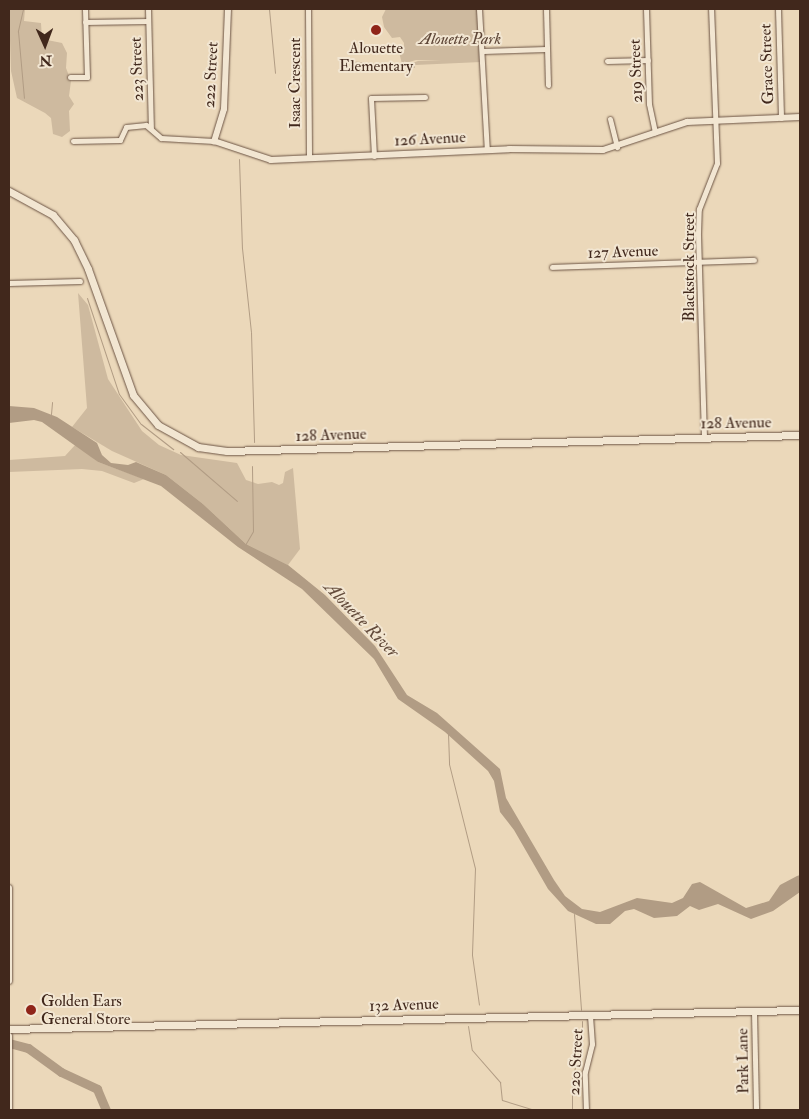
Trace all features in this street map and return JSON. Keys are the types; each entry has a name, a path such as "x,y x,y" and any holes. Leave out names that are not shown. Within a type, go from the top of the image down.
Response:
{"main road":[{"name":"128 Avenue","path":"9,192 53,215 74,240 88,269 126,383 143,409 175,437 198,447 228,452 704,437 800,436"},
{"name":"132 Avenue","path":"9,1029 800,1010"}],"street":[{"path":"70,77 87,77 85,9"},
{"name":"223 Street","path":"148,9 151,128"},
{"name":"222 Street","path":"214,141 224,109 228,9"},
{"name":"Isaac Crescent","path":"308,9 309,158"},
{"path":"479,9 483,51 487,150"},
{"path":"546,9 548,85"},
{"name":"219 Street","path":"646,9 650,111 655,132"},
{"name":"Blackstock Street","path":"704,437 699,209 717,163 711,9"},
{"name":"Grace Street","path":"778,9 782,118"},
{"path":"85,22 148,21"},
{"path":"483,51 546,48"},
{"path":"607,61 648,60"},
{"path":"374,156 372,98 425,97"},
{"name":"126 Avenue","path":"74,141 117,141 129,126 151,128 161,138 214,141 271,160 487,150 596,150 617,147 680,124 800,117"},
{"path":"610,119 617,147"},
{"name":"127 Avenue","path":"552,267 754,260"},
{"path":"9,284 80,281"},
{"path":"9,888 9,981"},
{"name":"Park Lane","path":"754,1011 756,1110"},
{"name":"220 Street","path":"586,1110 586,1072 592,1044 590,1015"},
{"path":"9,1036 9,1110"}],"green space":[{"path":"9,9 25,9 24,21 41,23 42,39 62,43 67,53 66,68 71,81 69,96 74,104 69,111 70,131 62,137 53,134 51,118 17,98 11,71"},
{"name":"Alouette Park","path":"386,9 477,9 481,62 415,65 415,68 350,67 350,61 404,66 418,61 442,61 416,60 402,64 399,52 404,52 404,43 400,37 392,38 384,27 382,17"},
{"path":"78,293 88,305 108,379 142,431 159,445 181,455 237,463 246,480 258,484 272,482 279,485 283,483 285,472 293,468 300,549 288,565 246,544 203,504 166,475 112,451 72,427 87,408"},
{"path":"76,444 98,462 144,479 134,483 102,471 82,469 9,472 9,460 65,456"}],"shaded area":[{"path":"9,406 34,408 57,417 97,443 102,455 111,463 128,465 136,462 166,475 203,504 246,544 288,565 325,595 375,646 407,695 437,713 500,769 506,798 554,880 565,896 582,909 600,912 637,898 672,903 683,898 692,884 700,882 746,908 769,901 780,885 800,875 800,892 773,911 751,919 718,904 699,910 690,906 677,916 654,918 634,909 625,911 610,924 596,924 568,911 548,889 514,830 500,812 494,781 488,771 445,732 398,699 374,659 302,589 238,547 161,486 98,462 42,422 34,420 9,423"}],"waterway":[{"path":"23,9 18,31 24,98"},
{"path":"269,9 275,73"},
{"path":"239,159 242,248 251,332 254,442"},
{"path":"87,298 119,394 141,424 173,449"},
{"path":"51,414 52,402"},
{"path":"180,452 237,501"},
{"path":"245,545 253,531 252,466"},
{"path":"448,733 449,764 475,868 472,955 479,1005"},
{"path":"574,914 581,1010"},
{"path":"572,1110 572,1080 582,1037 582,1021"},
{"path":"468,1026 472,1050 500,1082 502,1100 535,1110"},
{"path":"9,1043 28,1048 61,1072 97,1089 106,1110"}],"place":[{"name":"Alouette Elementary","path":"376,30"},
{"name":"Golden Ears General Store","path":"31,1010"}],"water label":[{"name":"Alouette River","path":"361,620"}]}
